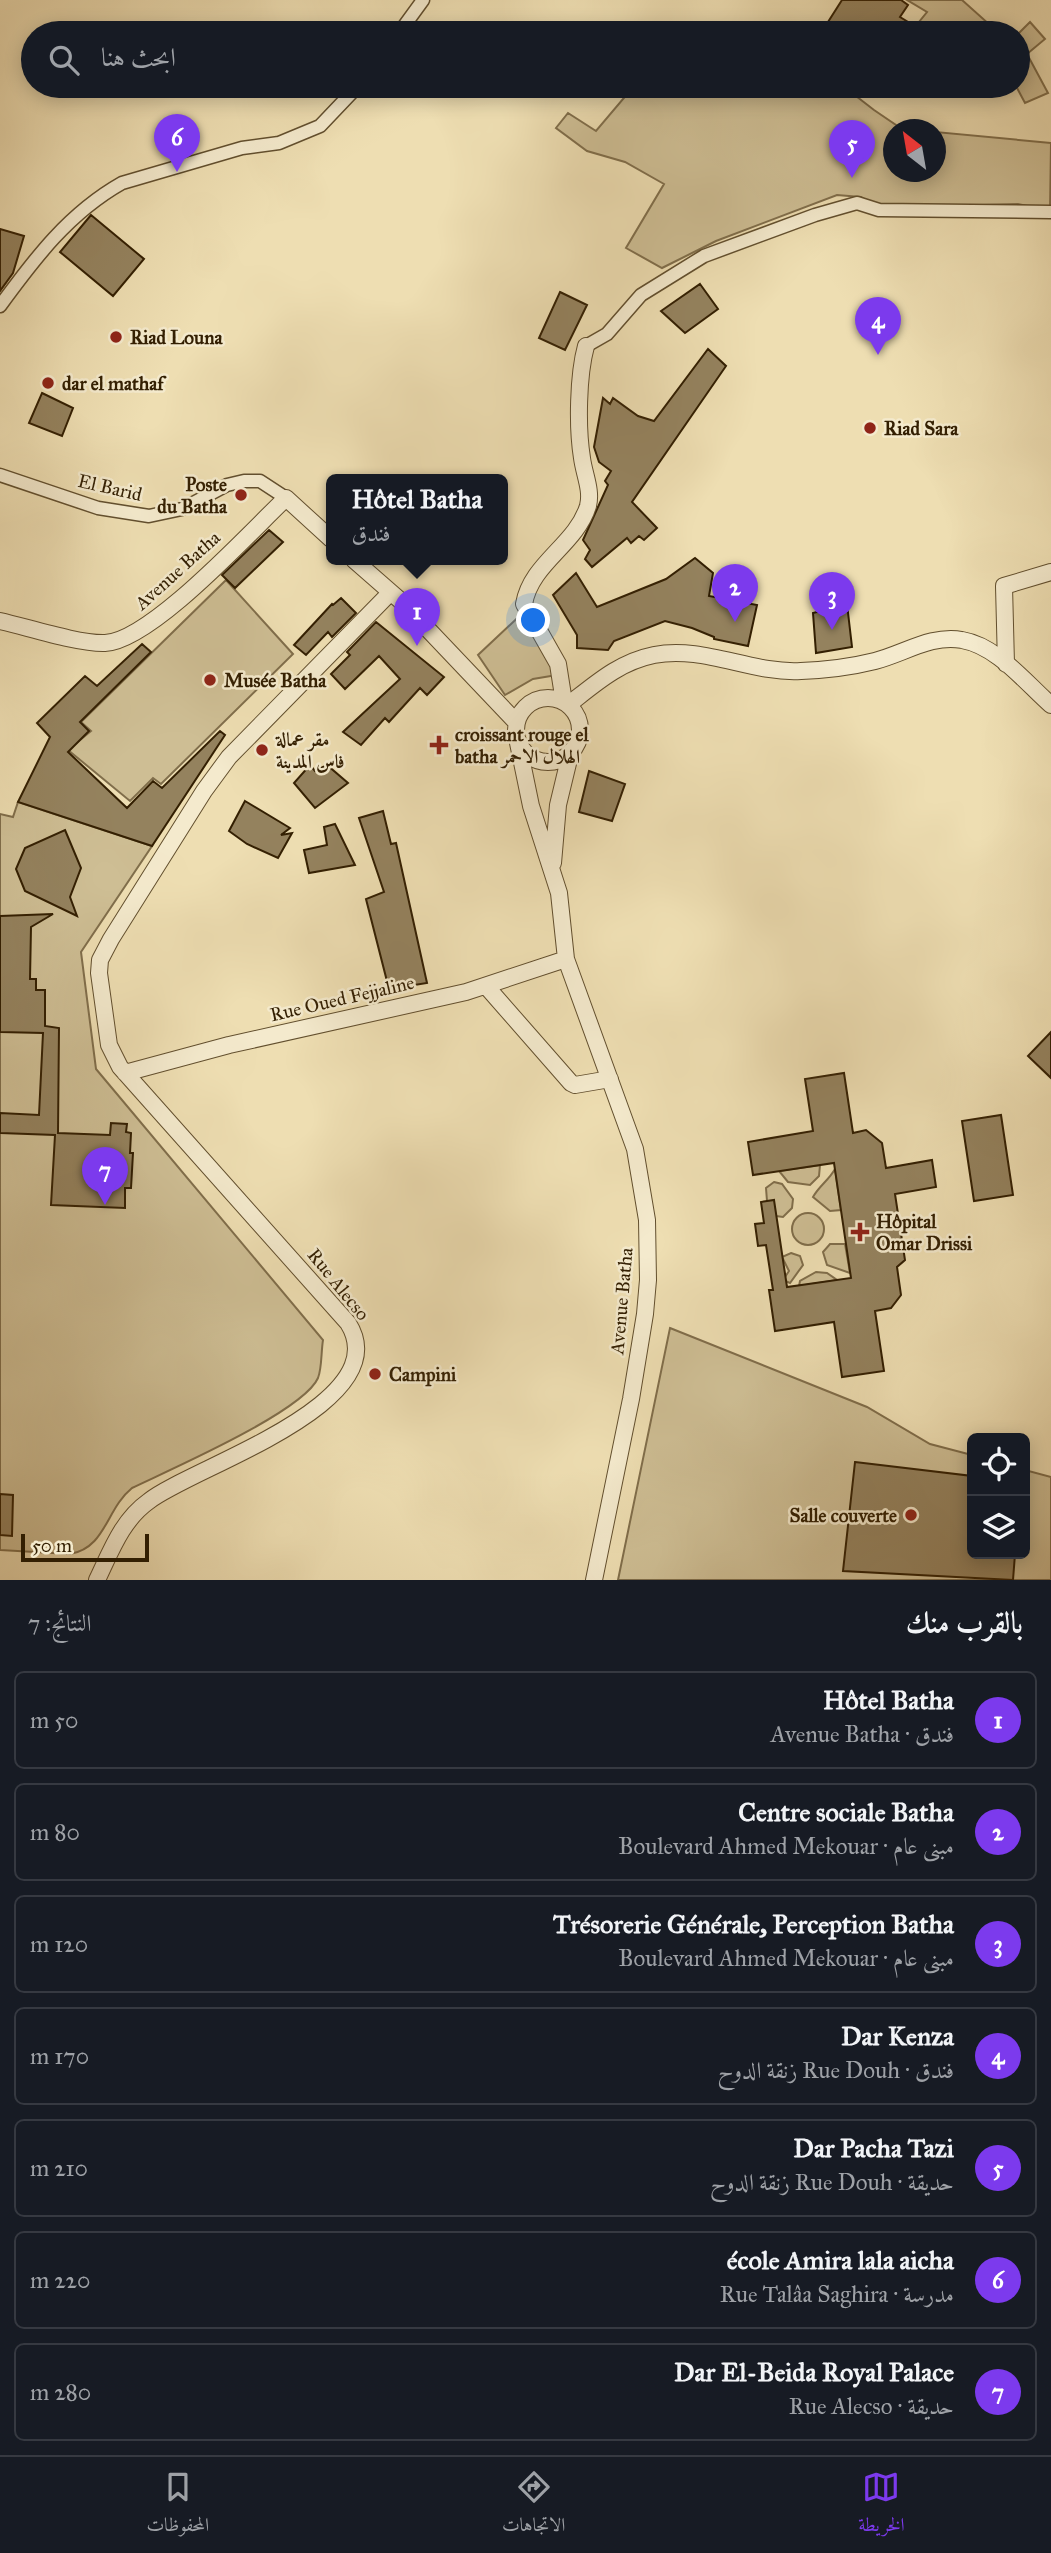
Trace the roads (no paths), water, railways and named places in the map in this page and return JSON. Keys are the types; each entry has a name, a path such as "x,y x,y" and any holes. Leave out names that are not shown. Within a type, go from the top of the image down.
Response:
{"street":[{"path":"408,21 423,0"},
{"path":"0,306 42,248 106,192 122,183 242,148 279,144 320,126 347,98"},
{"path":"566,704 558,664 524,604 534,577 572,534 588,505 590,496 581,456 581,365 586,345 607,334 641,295 704,256 836,209 857,203 879,210 1051,212"},
{"name":"El Barid","path":"0,475 98,508 149,516 182,509 227,485 244,481 260,481 286,498"},
{"path":"286,498 326,534"},
{"name":"Avenue Batha","path":"0,621 84,640 105,643 124,639 169,609 286,498"},
{"path":"359,565 465,666 516,722"},
{"path":"1006,664 1004,586 1051,572"},
{"name":"Rue Alecso","path":"97,1580 121,1530 138,1509 162,1492 254,1447 313,1411 348,1376 356,1354 355,1338 343,1318 125,1073 111,1051 99,973 100,960 106,947 229,757 390,593"},
{"path":"566,704 613,670 641,658 665,653 800,671 865,663 935,641 951,639 977,644 1006,664 1051,705"},
{"path":"548,698 566,704 575,714 579,728 577,743 571,751 555,761 542,762 526,753 518,743 516,722 524,708 548,698"},
{"name":"Avenue Batha","path":"518,743 531,806 559,893 566,959 635,1149 647,1220 648,1280 645,1314 631,1399 594,1580"},
{"name":"Avenue Batha","path":"553,869 558,805 571,751"},
{"name":"Rue Oued Fejjaline","path":"125,1073 229,1045 486,986 566,959"},
{"path":"486,986 570,1083 575,1085 610,1079"}],"place":[{"name":"école Amira lala aicha","path":"177,172"},
{"name":"Dar Pacha Tazi","path":"852,178"},
{"name":"Riad Louna","path":"116,337"},
{"name":"Dar Kenza","path":"878,355"},
{"name":"dar el mathaf","path":"48,383"},
{"name":"Riad Sara","path":"870,428"},
{"name":"Poste du Batha","path":"241,495"},
{"name":"Centre sociale Batha","path":"735,622"},
{"name":"Trésorerie Générale, Perception Batha","path":"832,630"},
{"name":"Hôtel Batha","path":"417,646"},
{"name":"Musée Batha","path":"210,680"},
{"name":"croissant rouge el batha الهلال الاحمر","path":"439,745"},
{"name":"مقر عمالة فاس المدينة","path":"262,750"},
{"name":"Dar El-Beida Royal Palace","path":"105,1205"},
{"name":"Hôpital Omar Drissi","path":"860,1232"},
{"name":"Campini","path":"375,1374"},
{"name":"Salle couverte","path":"911,1515"}]}
